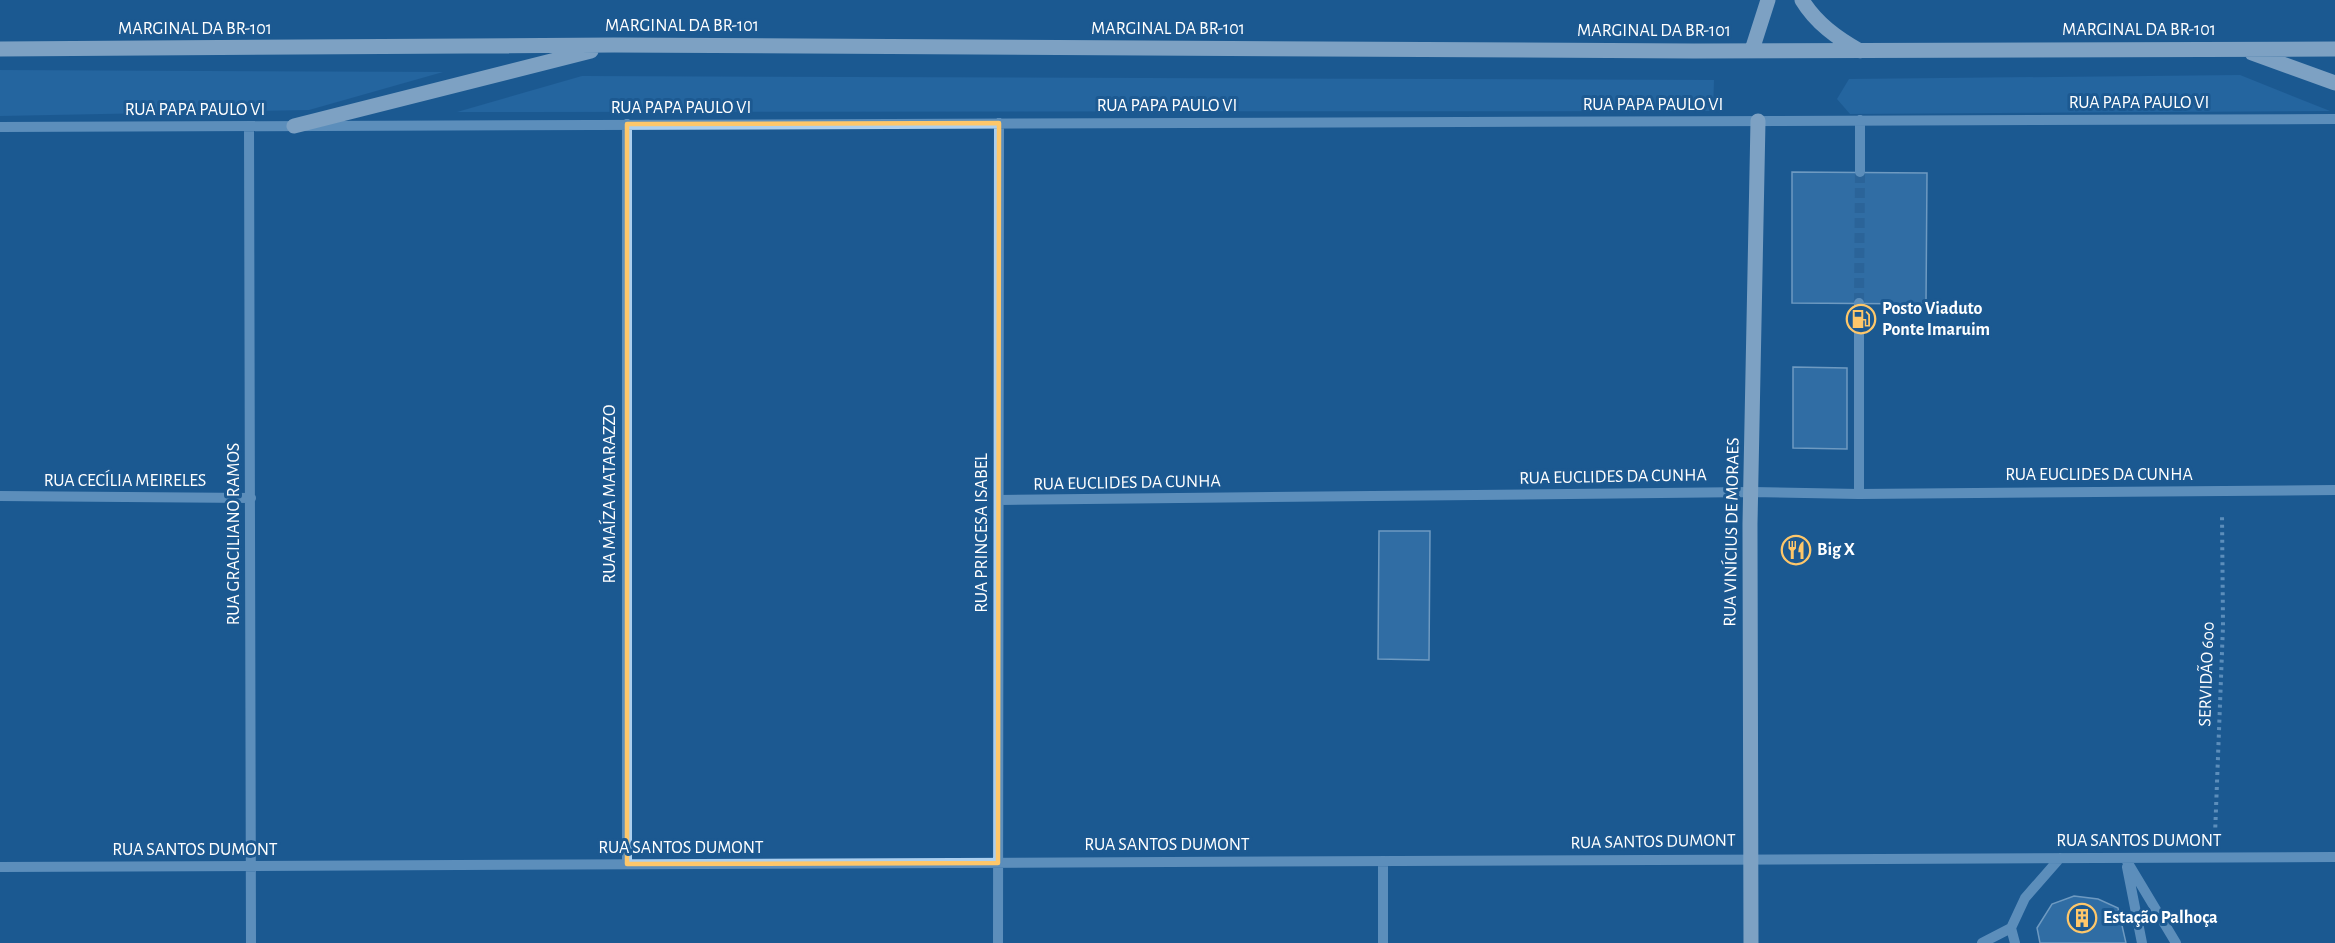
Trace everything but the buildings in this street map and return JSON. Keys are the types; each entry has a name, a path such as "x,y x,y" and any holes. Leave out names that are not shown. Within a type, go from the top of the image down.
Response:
{"main road":[{"path":"1752,50 1768,0"},
{"path":"1802,0 1811,15 1838,38 1860,51"},
{"path":"294,126 614,45"},
{"name":"MARGINAL DA BR-101","path":"0,50 614,45 1860,51 2335,49"},
{"path":"2241,49 2335,83"},
{"name":"RUA VINÍCIUS DE MORAES","path":"1751,943 1751,492 1758,121"}],"street":[{"name":"RUA PAPA PAULO VI","path":"0,127 2335,119"},
{"path":"1860,120 1860,172"},
{"name":"RUA PRINCESA ISABEL","path":"998,943 999,123"},
{"name":"RUA MAÍZA MATARAZZO","path":"627,124 627,864"},
{"name":"RUA GRACILIANO RAMOS","path":"249,126 251,943"},
{"path":"1859,303 1859,494"},
{"name":"RUA EUCLIDES DA CUNHA","path":"999,501 1751,492 1859,494 2335,490"},
{"name":"RUA CECÍLIA MEIRELES","path":"0,496 251,498"},
{"name":"RUA SANTOS DUMONT","path":"0,867 2335,856"},
{"path":"1982,943 2011,928 2025,898 2060,858"},
{"path":"2125,858 2142,943"},
{"path":"2125,858 2176,943"},
{"path":"1383,861 1383,943"},
{"path":"2011,928 2015,943"}],"path":[{"name":"SERVIDÃO 600","path":"2214,857 2223,626 2222,491"}],"highlighted area":[{"path":"999,123 998,863 627,864 627,124"}],"shaded area":[{"path":"0,70 443,72 309,110 0,116"},
{"path":"2240,75 2330,111 1850,114 1837,99 1849,79"},
{"path":"582,76 1714,80 1713,111 457,112"}],"tunnel":[{"path":"1859,303 1860,172"}],"place":[{"name":"Posto Viaduto Ponte Imaruim","path":"1861,319"},
{"name":"Big X","path":"1796,550"},
{"name":"Estação Palhoça","path":"2082,918"}]}
